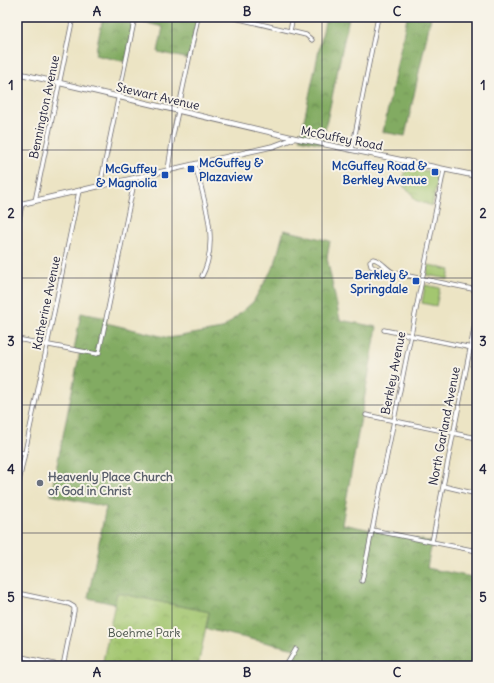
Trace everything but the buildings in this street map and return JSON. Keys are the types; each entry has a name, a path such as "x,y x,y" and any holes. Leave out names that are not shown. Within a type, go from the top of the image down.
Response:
{"street":[{"name":"Bennington Avenue","path":"35,201 73,17"},
{"path":"100,186 135,17"},
{"path":"168,170 173,135 198,17"},
{"path":"231,17 306,35 312,40"},
{"path":"290,31 293,17"},
{"path":"352,150 378,17"},
{"name":"Stewart Avenue","path":"17,73 295,138"},
{"name":"McGuffey Road","path":"20,204 274,146 295,138 477,176"},
{"path":"195,164 211,236 210,255 202,276"},
{"name":"Berkley Avenue","path":"362,580 444,169"},
{"path":"17,339 97,354 99,353 135,178"},
{"name":"Katherine Avenue","path":"17,491 79,191"},
{"path":"17,229 20,204"},
{"path":"386,269 394,273 477,290"},
{"name":"North Garland Avenue","path":"432,542 477,314"},
{"path":"384,330 477,349"},
{"path":"366,416 477,438"},
{"path":"17,452 25,453"},
{"path":"443,486 477,494"},
{"path":"372,530 477,551"},
{"path":"17,593 69,604 74,607 63,666 17,656"},
{"path":"286,666 296,649"}],"green space":[{"path":"103,17 198,17 189,59 158,52 163,27 135,20 126,62 95,55"},
{"path":"326,17 349,17 322,144 300,139"},
{"path":"407,17 431,17 405,136 383,132"},
{"path":"406,167 439,173 432,206 415,200 411,192 404,187 403,182"},
{"path":"284,230 330,241 327,258 340,320 377,327 342,524 432,542 427,568 477,578 477,666 286,666 295,649 206,629 209,612 117,593 115,604 88,598 106,507 51,495 80,351 74,350 81,313 107,318 106,323 169,338 222,329 253,302 275,264"},
{"path":"429,265 450,270 448,279 427,275"},
{"path":"425,285 440,288 436,306 422,303"},
{"name":"Boehme Park","path":"117,593 209,612 198,666 102,666"}],"place":[{"name":"McGuffey & Plazaview","path":"191,169"},
{"name":"McGuffey Road & Berkley Avenue","path":"435,172"},
{"name":"McGuffey & Magnolia","path":"165,175"},
{"name":"Berkley & Springdale","path":"416,281"},
{"name":"Heavenly Place Church of God in Christ","path":"40,483"}]}
